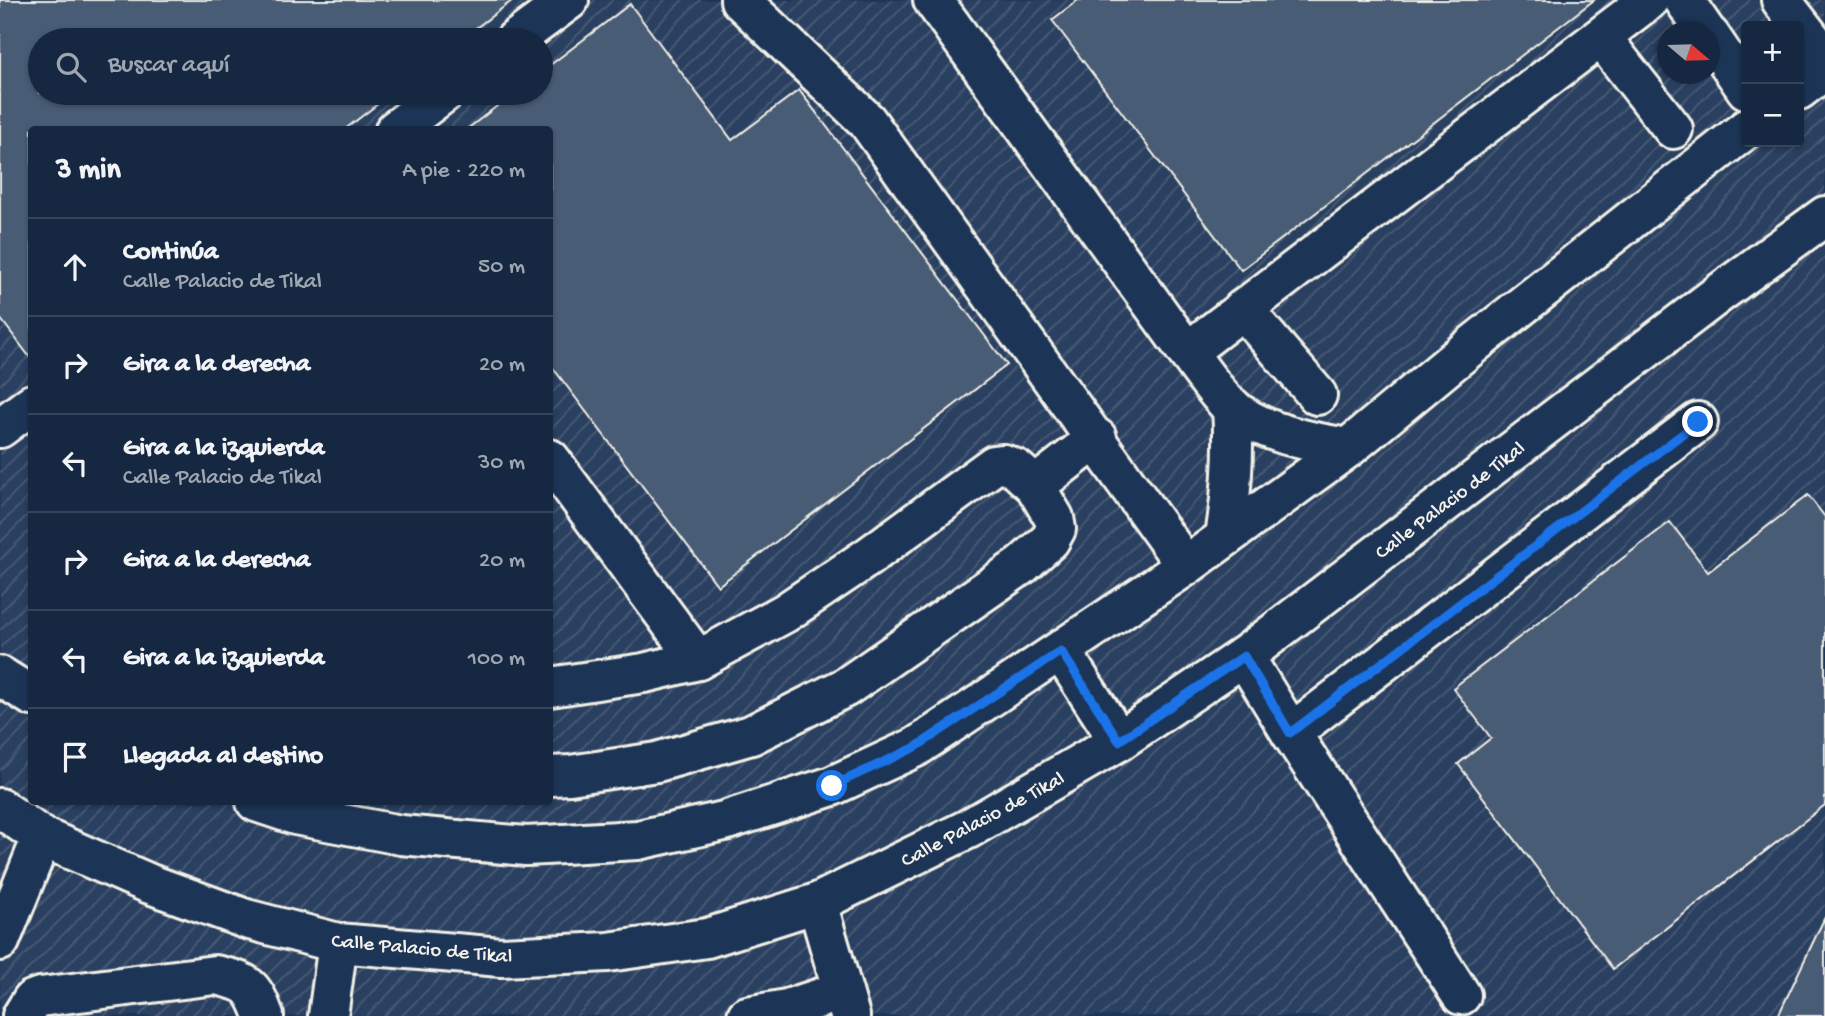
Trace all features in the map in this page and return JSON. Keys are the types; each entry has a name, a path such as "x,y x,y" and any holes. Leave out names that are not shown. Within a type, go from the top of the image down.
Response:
{"street":[{"path":"531,28 569,0"},
{"path":"740,0 866,121 1097,438 1186,566"},
{"path":"933,0 1187,352 1231,407 1265,427 1297,439 1348,448"},
{"path":"1187,352 1649,0"},
{"path":"1685,0 1699,21"},
{"path":"1781,0 1825,57"},
{"path":"1601,37 1673,129"},
{"path":"1720,51 1743,84"},
{"path":"1804,86 1825,70"},
{"path":"400,126 428,105"},
{"path":"264,805 295,816 401,835 526,846 638,840 724,821 832,786 916,747 1186,566 1348,448 1475,343 1741,133"},
{"name":"Calle Palacio de Tikal","path":"0,808 42,837 150,884 222,910 338,943 501,957 608,953 707,938 817,903 968,829 1119,741 1244,656 1717,295 1825,216"},
{"path":"1243,309 1317,395"},
{"path":"0,428 28,407"},
{"path":"1225,537 1233,490 1234,441 1231,407"},
{"path":"1290,733 1698,422"},
{"path":"1035,486 1097,438"},
{"path":"553,463 698,660"},
{"path":"553,687 644,673 698,660 785,612 868,557 994,466 1004,464 1016,469 1035,486 1054,518 1056,529 1050,541 1022,565 846,687 738,739 657,762 553,776"},
{"path":"1061,651 1119,741"},
{"path":"1244,656 1290,733 1461,995"},
{"path":"0,676 28,694"},
{"path":"0,941 42,837"},
{"path":"747,1016 846,1004 817,903"},
{"path":"328,1016 338,943"},
{"path":"22,1016 32,1000 40,997 215,975 238,980 256,992 264,1016"}],"shaded area":[{"path":"0,0 1825,0 1825,1016 0,1016"}],"building":[{"path":"0,0 513,0 476,28 28,28 28,105 376,105 349,126 28,126 28,355 0,318"},
{"path":"1078,0 1594,0 1241,270 1052,20"},
{"path":"630,4 732,140 799,90 1007,365 718,586 553,368 553,126 471,126 498,105 553,105 553,63"},
{"path":"1808,495 1825,517 1825,805 1613,969 1458,764 1491,738 1453,688 1670,522 1708,572"},
{"path":"1825,917 1825,1016 1778,1016"}],"route":[{"path":"832,786 916,747 1061,651 1119,741 1244,656 1290,733 1698,422"}]}
